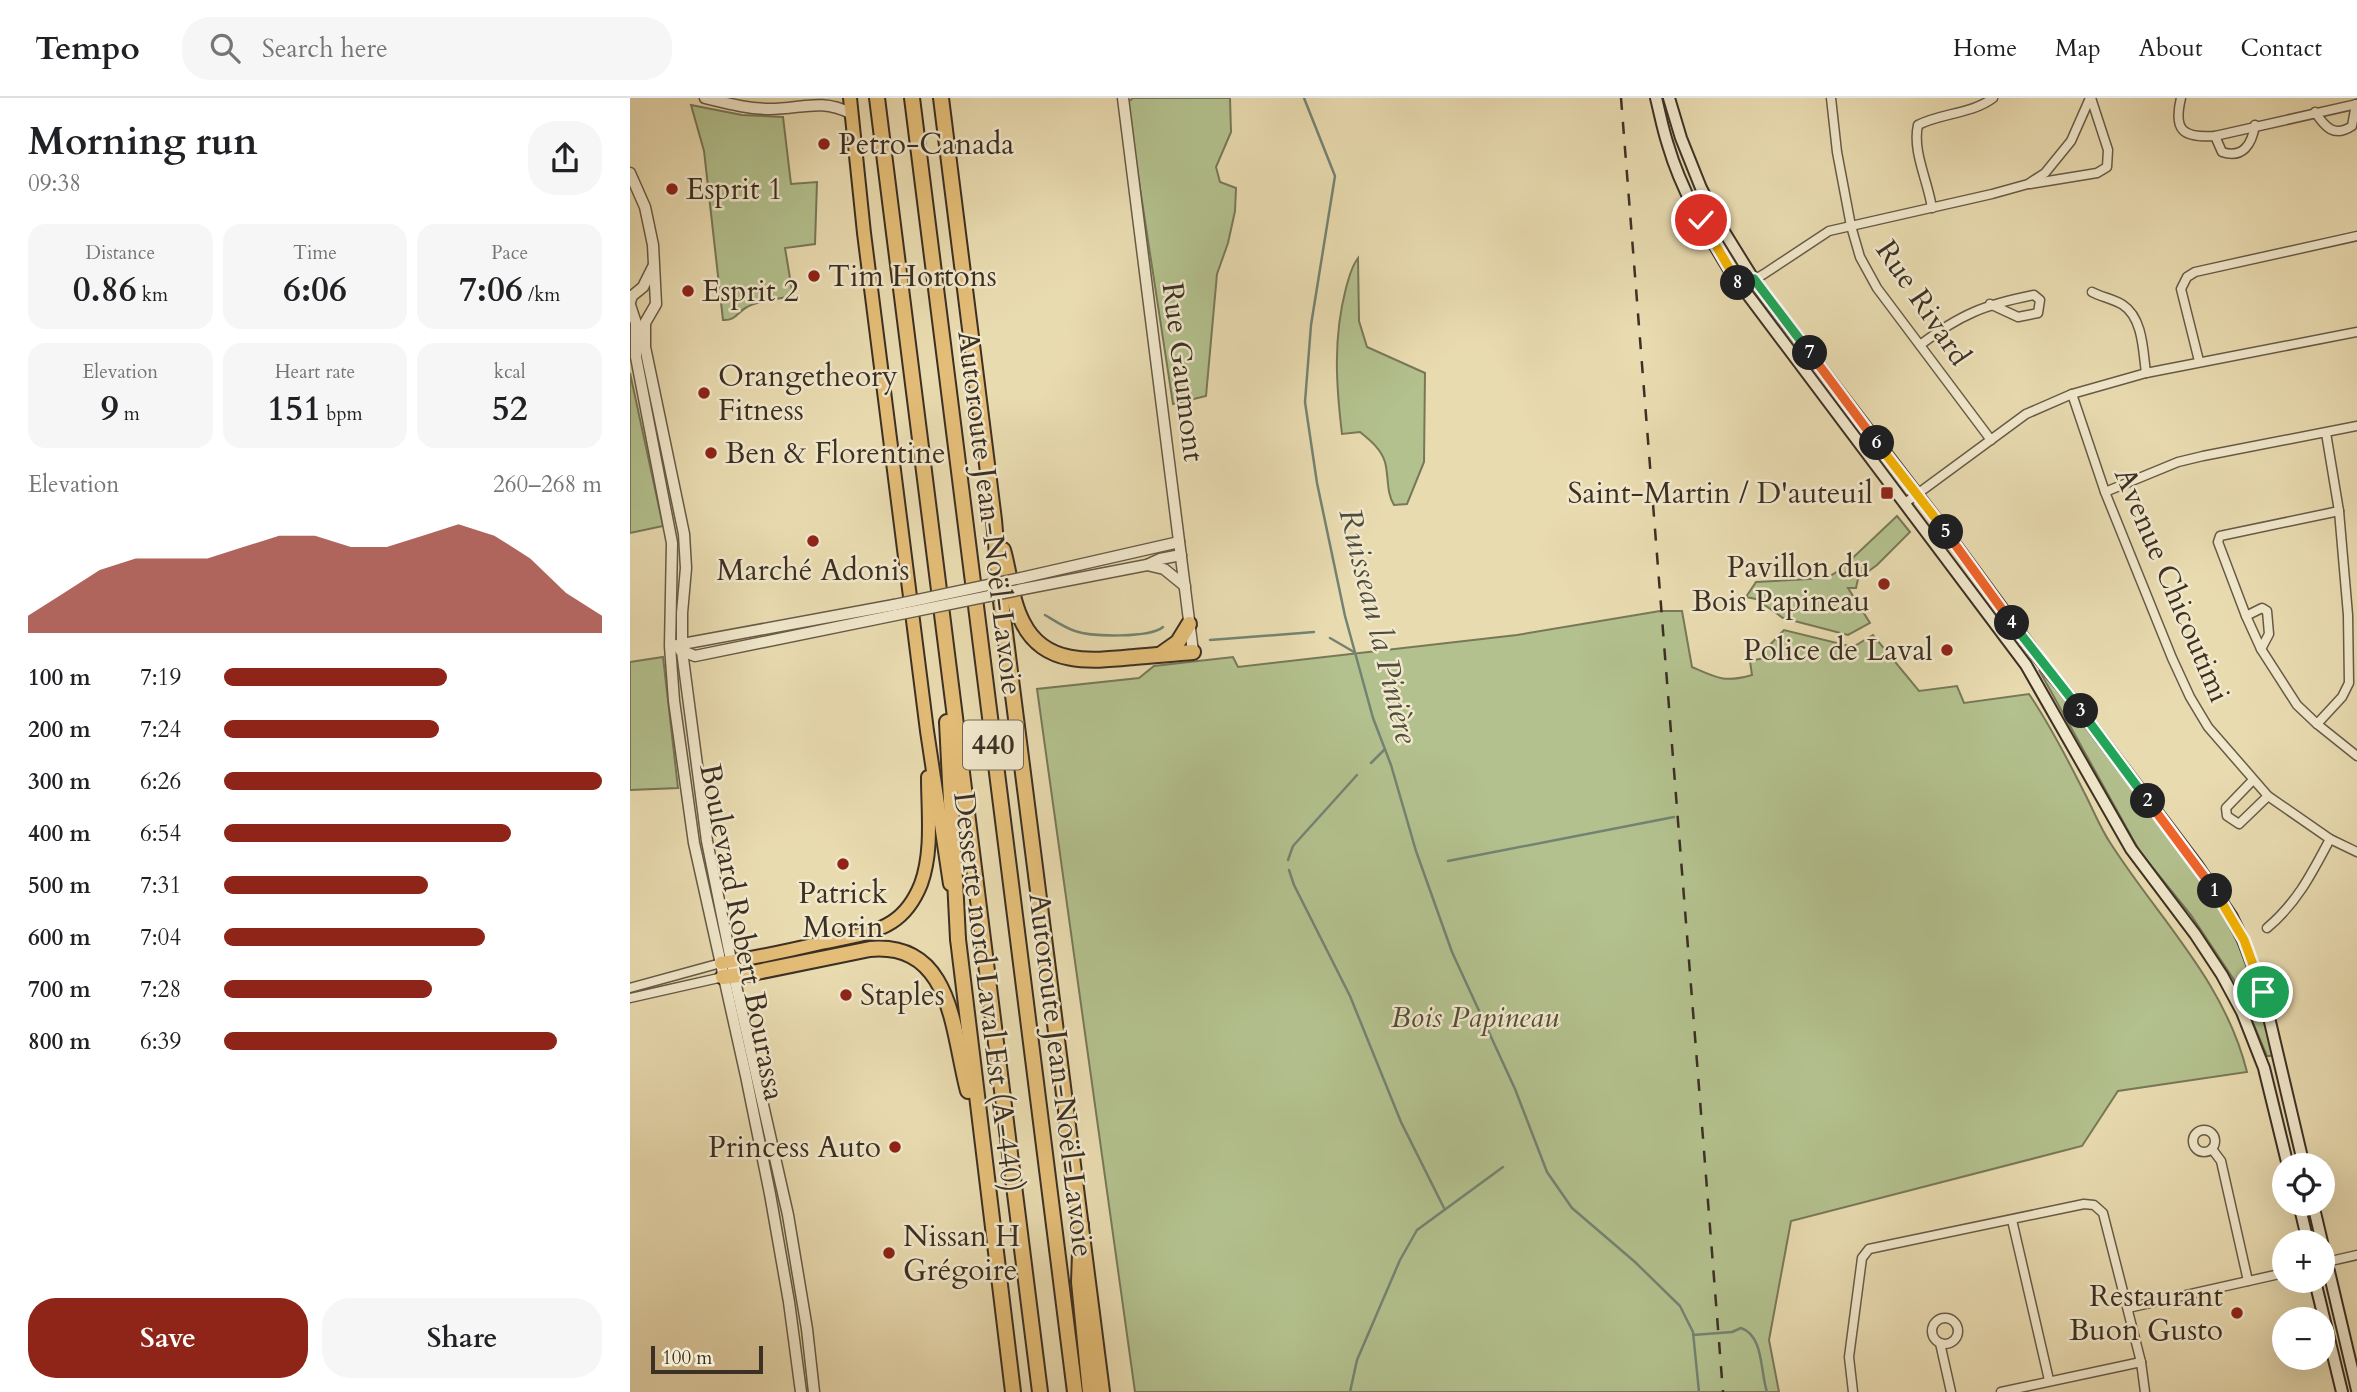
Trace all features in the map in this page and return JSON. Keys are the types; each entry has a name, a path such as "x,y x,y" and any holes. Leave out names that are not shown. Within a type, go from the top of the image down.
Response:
{"highway":[{"name":"Autoroute Jean-Noël-Lavoie","path":"877,98 1040,1392"},
{"name":"Autoroute Jean-Noël-Lavoie","path":"912,98 1075,1392"},
{"path":"941,98 994,520 1001,601 1102,1392"},
{"path":"994,520 1018,614 1029,633 1044,648 1061,656 1083,661 1193,652"},
{"path":"939,591 958,939"},
{"path":"1160,655 1178,642 1189,624"},
{"name":"Desserte nord Laval Est (A-440)","path":"958,939 1013,1392"},
{"path":"728,969 870,948 902,950 918,958 934,973 944,993 981,1136"},
{"path":"1081,1225 1079,1282 1090,1392"}],"main road":[{"name":"Desserte nord Laval Est (A-440)","path":"850,98 927,731 958,939"},
{"path":"1656,98 1668,144 1686,190 1709,237 1741,287 1992,618 2038,684 2131,849 2195,934 2234,996 2264,1068 2285,1153"},
{"path":"1669,98 1681,138 1702,188 1723,230 1754,279 2192,858 2232,917 2244,940 2263,992 2301,1153"},
{"path":"1952,565 1960,552"},
{"path":"1992,618 2002,610"},
{"path":"728,969 871,932 893,921 906,910 919,888 927,861 927,731"},
{"path":"2318,1293 2342,1392"},
{"path":"2333,1293 2357,1390"}],"street":[{"path":"705,98 762,109 826,103 839,106 850,113"},
{"name":"Rue Gaumont","path":"1123,98 1193,652"},
{"name":"Rue Rivard","path":"1831,98 1833,130 1856,247 1872,279 1991,440"},
{"path":"1932,208 1918,149 1918,125 1927,120 1984,105 1993,98"},
{"path":"1741,287 1823,234 2028,184 2097,173 2107,167 2108,150 2090,98"},
{"path":"2028,184 2051,166 2071,141 2090,98"},
{"path":"2181,98 2177,113 2178,124 2187,134 2195,137 2215,135 2255,125 2315,112 2357,104 2352,126 2344,131 2333,132 2325,127 2315,112"},
{"path":"2215,135 2222,152 2232,155 2247,149 2255,125"},
{"path":"630,173 650,224 653,245 655,308 648,316 640,316 631,307 632,296 639,291 653,266"},
{"path":"2199,361 2181,289 2187,277 2195,272 2357,236"},
{"path":"639,291 648,292 654,298"},
{"path":"2092,292 2122,304 2132,314 2139,330 2146,373"},
{"path":"1920,345 1949,323 1990,304 2034,295 2040,300 2041,307 2038,313 2018,317 1990,304"},
{"name":"Boulevard Robert Bourassa","path":"631,307 636,357 672,543 670,646 674,701 694,843 788,1215 807,1329 814,1392"},
{"name":"Boulevard Robert Bourassa","path":"648,316 645,323 645,347 685,544 682,647 707,841 749,1087 778,1231 801,1392"},
{"path":"1905,503 2026,414 2072,394 2199,361 2357,332"},
{"name":"Avenue Chicoutimi","path":"2072,394 2105,492 2172,658 2208,727 2268,796 2330,839 2357,852"},
{"path":"2105,492 2178,462 2357,426"},
{"path":"2317,724 2343,697 2349,683 2348,615 2339,511 2326,433"},
{"path":"2339,511 2220,536 2218,542 2261,649 2297,705 2357,756"},
{"path":"670,646 682,647 695,656 1180,542"},
{"path":"895,610 1023,589 1147,565 1181,555"},
{"path":"1147,565 1164,569 1185,586"},
{"path":"2246,616 2262,608 2267,611 2269,634 2261,649"},
{"path":"2253,780 2226,808 2227,816 2239,824 2268,796"},
{"path":"2267,928 2301,893 2330,839"},
{"path":"630,988 728,969"},
{"path":"630,998 728,969"},
{"path":"2212,1149 2221,1161 2248,1281"},
{"path":"1853,1392 1849,1357 1862,1258 1869,1249 2084,1204 2094,1205 2103,1213 2141,1362 2145,1392"},
{"path":"2012,1220 2049,1380"},
{"path":"2335,1260 2357,1255"},
{"path":"2128,1308 2272,1276"},
{"path":"1940,1343 1951,1392"},
{"path":"2001,1392 2141,1362"}],"green space":[{"path":"1133,98 1230,98 1231,132 1216,167 1220,182 1236,188 1235,211 1217,274 1206,396 1173,404 1127,103"},
{"path":"691,105 742,115 783,117 791,184 817,182 815,244 785,248 793,296 751,305 727,320 723,320 704,151"},
{"path":"1358,258 1359,321 1367,347 1425,373 1424,462 1407,504 1394,505 1385,462 1375,445 1360,432 1342,434 1337,343 1348,280"},
{"path":"630,373 663,526 630,533"},
{"path":"1897,516 1910,532 1877,565 1858,579 1856,588 1848,588 1870,623 1848,635 1783,618 1756,599 1746,597 1756,582 1827,578 1841,569"},
{"name":"Bois Papineau","path":"1660,611 1682,611 1692,667 1721,678 1735,679 1752,675 1750,661 1764,658 1763,652 1784,630 1853,647 1873,635 1919,691 1957,686 1964,703 2029,694 2058,742 2107,838 2207,980 2237,1039 2247,1072 2118,1091 2082,1146 1791,1221 1769,1340 1779,1392 1135,1392 1037,689 1139,678 1154,666 1233,657 1238,667 1517,635"},
{"path":"663,657 678,788 630,790 630,662"},
{"path":"2039,670 2070,704 2213,898 2239,945 2274,1054 2267,1056 2236,983 2191,915 2140,852"}],"waterway":[{"name":"Ruisseau la Pinière","path":"1304,98 1335,176 1311,325 1305,402 1317,483 1345,616 1373,718 1452,952 1515,1089 1547,1172 1572,1208 1635,1262 1680,1306 1693,1332 1699,1392"},
{"path":"1045,615 1071,630 1083,633 1134,635 1163,627"},
{"path":"1210,640 1314,632"},
{"path":"1330,638 1354,652"},
{"path":"1371,763 1384,750"},
{"path":"1288,860 1293,846 1357,775"},
{"path":"1448,861 1674,817"},
{"path":"1289,870 1350,996 1401,1122 1444,1208"},
{"path":"1350,1392 1357,1360 1400,1260 1417,1230 1503,1167"},
{"path":"1693,1335 1732,1332 1741,1328 1748,1332 1754,1338 1760,1355 1767,1392"}],"railway":[{"path":"1621,98 1723,1392"}],"place":[{"name":"Petro-Canada","path":"824,144"},
{"name":"Esprit 1","path":"672,189"},
{"name":"Tim Hortons","path":"814,276"},
{"name":"Esprit 2","path":"688,291"},
{"name":"Orangetheory Fitness","path":"704,393"},
{"name":"Ben & Florentine","path":"711,453"},
{"name":"Saint-Martin / D'auteuil","path":"1887,493"},
{"name":"Marché Adonis","path":"813,541"},
{"name":"Pavillon du Bois Papineau","path":"1884,584"},
{"name":"Police de Laval","path":"1947,650"},
{"name":"Patrick Morin","path":"843,864"},
{"name":"Staples","path":"846,995"},
{"name":"Princess Auto","path":"895,1147"},
{"name":"Nissan H Grégoire","path":"889,1253"},
{"name":"Restaurant Buon Gusto","path":"2237,1313"}],"route":[{"path":"1701,220 1741,287 1754,279 2206,877 2244,940 2263,992"}]}
